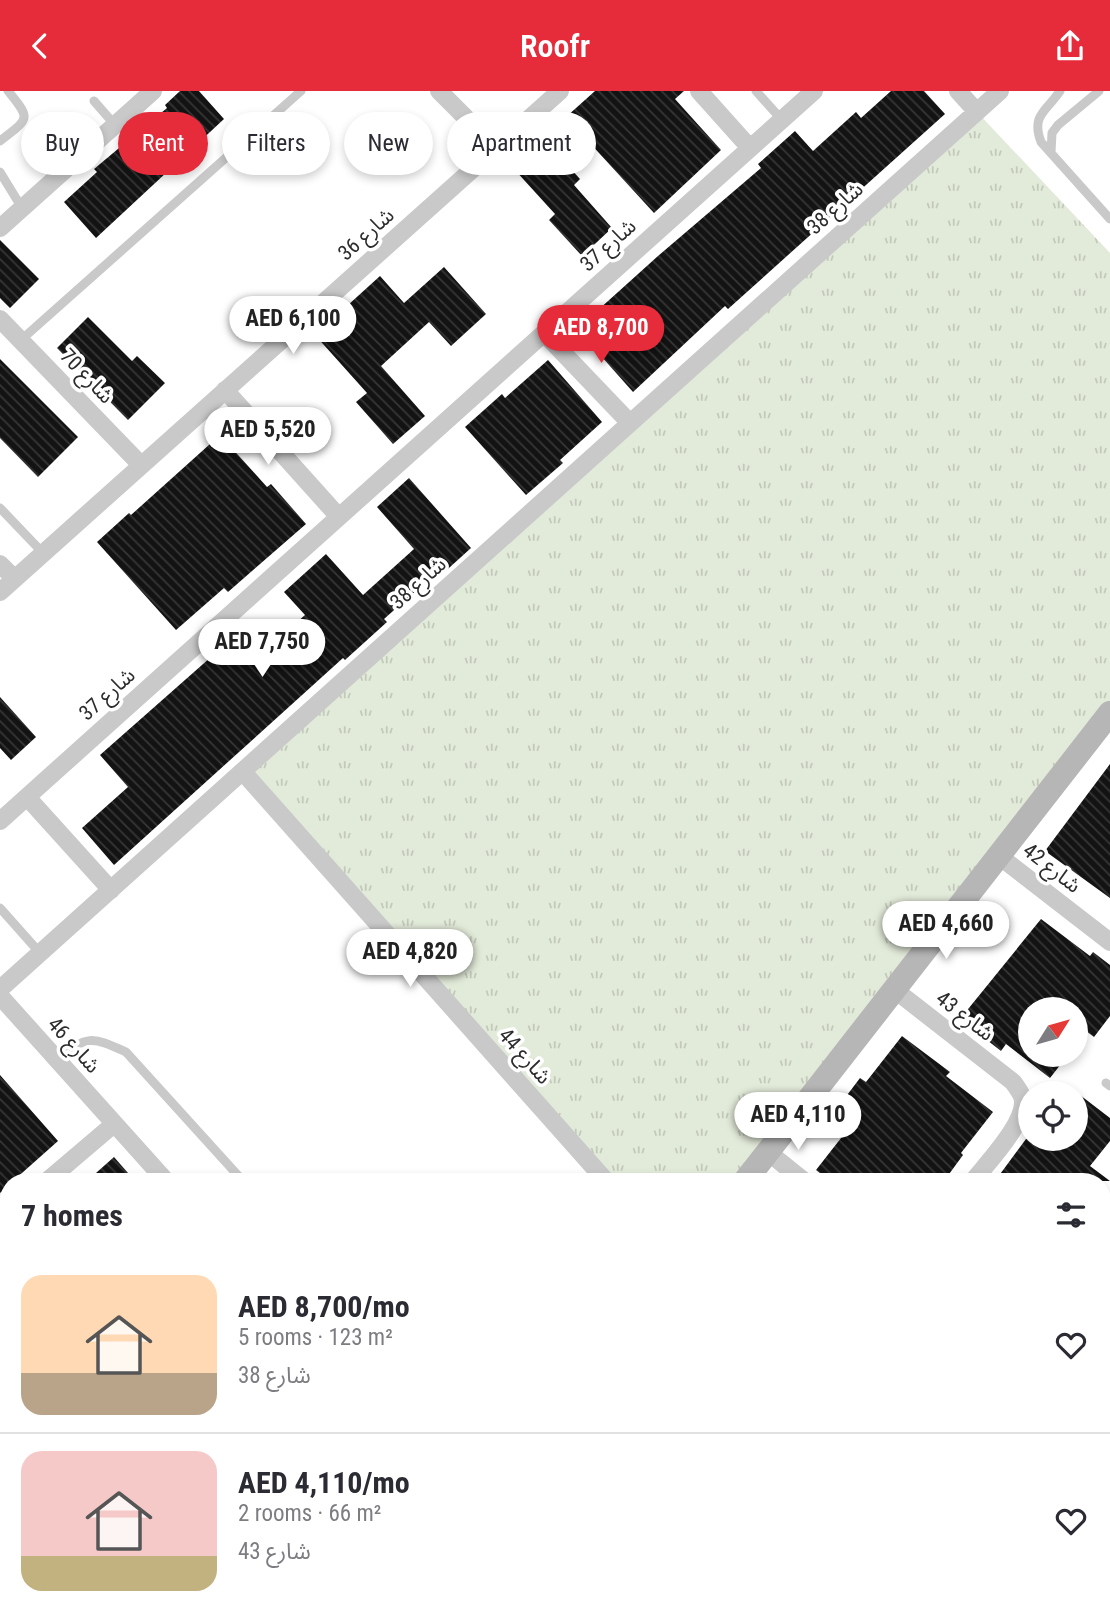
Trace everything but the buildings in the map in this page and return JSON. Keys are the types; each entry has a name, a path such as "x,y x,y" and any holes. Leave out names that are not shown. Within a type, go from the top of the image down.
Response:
{"street":[{"path":"0,228 153,91"},
{"path":"439,91 460,112"},
{"name":"شارع 36","path":"536,112 560,91"},
{"path":"699,91 750,148"},
{"name":"شارع 37","path":"0,821 814,91"},
{"path":"958,91 977,112"},
{"name":"شارع 38","path":"0,989 1000,91"},
{"name":"شارع 36","path":"0,592 466,175"},
{"name":"شارع 70","path":"0,319 141,465"},
{"path":"544,333 630,423"},
{"path":"225,390 339,517"},
{"path":"0,564 15,579"},
{"path":"752,1173 1110,713"},
{"name":"شارع 44","path":"243,772 599,1173"},
{"path":"27,797 111,890"},
{"name":"شارع 42","path":"999,856 1110,942"},
{"name":"شارع 43","path":"895,990 1013,1082 1023,1098 1021,1115 1012,1132 979,1173"},
{"name":"شارع 46","path":"0,996 159,1173"},
{"path":"56,1173 114,1124"},
{"path":"768,1152 794,1173"}],"lane":[{"path":"0,141 21,124 25,117 24,111 8,91"},
{"path":"21,340 301,91"},
{"path":"756,91 782,120"},
{"path":"1060,91 1038,118 1036,125 1041,142 1110,219"},
{"path":"1051,153 1050,141 1058,125 1099,91"},
{"path":"94,101 115,125"},
{"path":"0,172 22,208"},
{"path":"0,508 43,553"},
{"path":"0,908 40,953"},
{"path":"57,1060 76,1044 89,1039 104,1042 126,1052 236,1173"}],"green space":[{"path":"977,112 1110,253 1110,713 751,1173 599,1173 243,772"}]}
